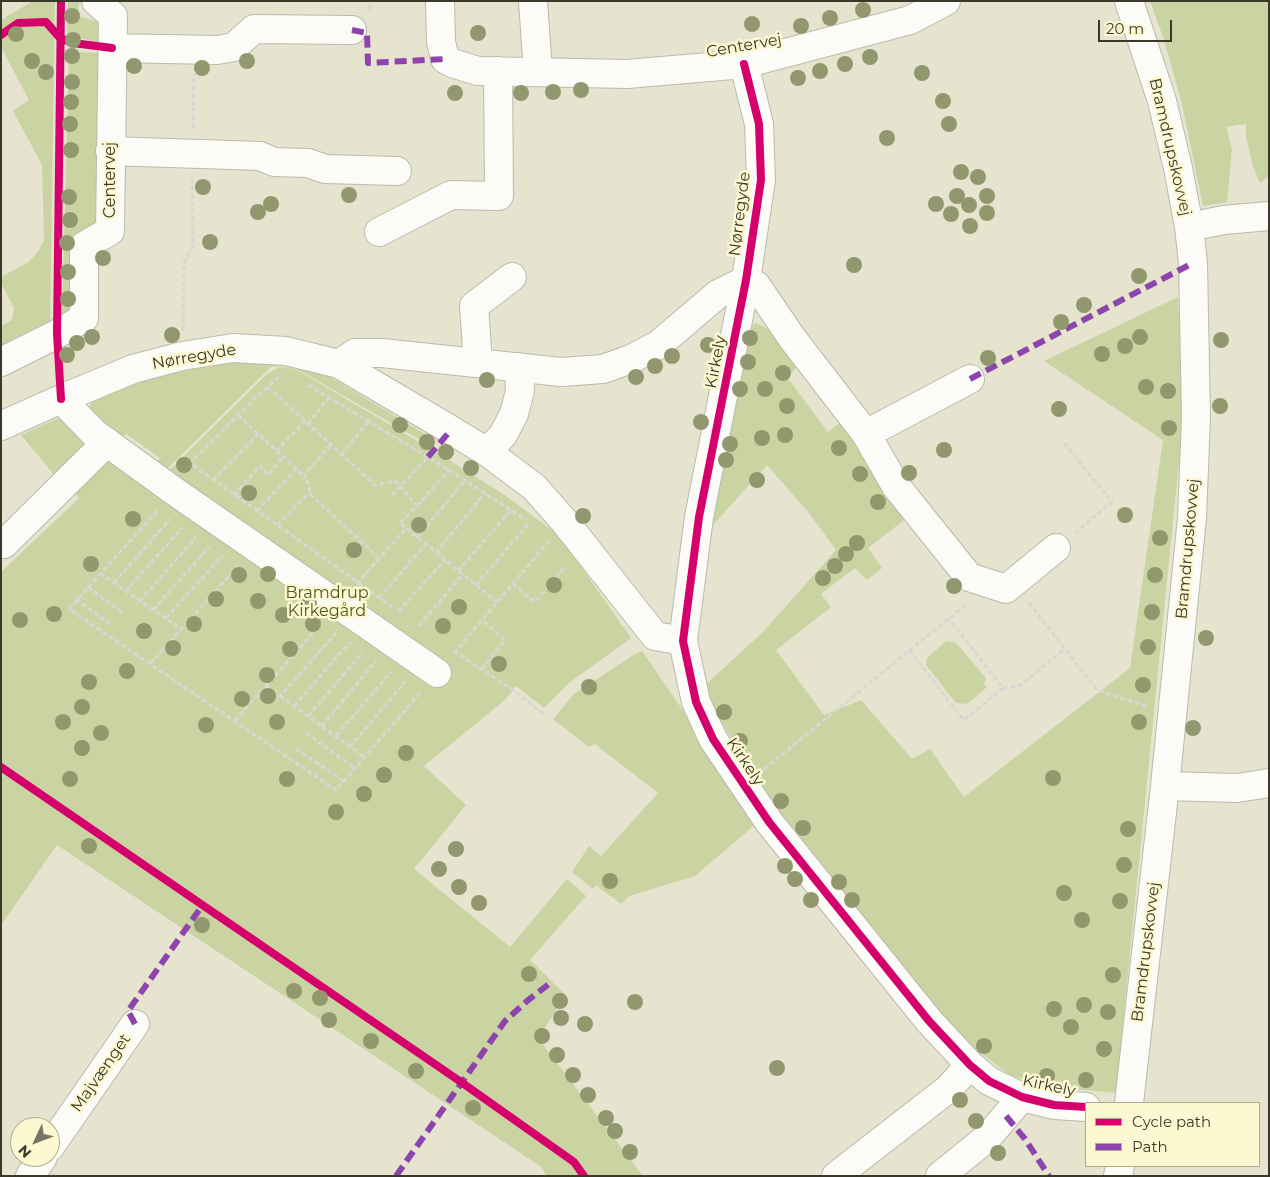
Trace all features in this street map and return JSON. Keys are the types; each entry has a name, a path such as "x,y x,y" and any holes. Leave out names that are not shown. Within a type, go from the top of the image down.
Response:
{"street":[{"name":"Centervej","path":"1,362 84,318 84,246 110,232 114,16 96,1"},
{"name":"Centervej","path":"440,1 441,42 445,59 452,63 478,71 627,74 744,64 910,20 946,1"},
{"path":"533,1 538,72"},
{"name":"Bramdrupskovvej","path":"1128,1102 1165,786 1192,518 1196,418 1193,263 1189,227 1178,168 1162,101 1129,1"},
{"path":"112,48 217,50 234,47 254,29 352,30"},
{"name":"Nørregyde","path":"1,426 133,369 182,356 233,348 286,351 339,364 355,353 382,353 561,372 603,369 631,359 658,345 718,294 746,280 761,180 759,124 744,64"},
{"path":"379,232 451,195 499,196 498,71"},
{"path":"110,151 260,156 274,162 308,163 326,169 397,171"},
{"path":"1189,227 1224,220 1269,216"},
{"path":"478,363 474,306 512,277"},
{"path":"746,280 756,285 792,338 866,434 896,486 969,577 999,587 1056,548"},
{"name":"Kirkely","path":"746,280 699,517 684,641 696,702 713,739 770,822 929,1021 970,1065 989,1081 1022,1098 1054,1105 1085,1107"},
{"path":"339,364 487,452 534,487 565,522 655,636 684,641"},
{"path":"487,452 503,435 514,414 520,391 519,368"},
{"path":"866,434 970,379"},
{"path":"61,399 94,433 106,442 394,643"},
{"path":"4,544 106,442"},
{"path":"1165,786 1237,788 1269,783"},
{"name":"Majvænget","path":"60,1133 136,1024"},
{"path":"836,1176 948,1089 970,1065"},
{"name":"Kirkely","path":"940,1176 987,1138 1022,1098"}],"path":[{"path":"182,356 184,263 193,246 192,154 195,49"},
{"path":"288,378 278,378 190,463 405,617"},
{"path":"305,383 450,470 534,525"},
{"path":"268,387 375,485 396,481 417,506"},
{"path":"276,451 329,397"},
{"path":"238,415 305,478 308,482 311,496 379,558"},
{"path":"342,455 369,421"},
{"path":"213,480 258,434"},
{"path":"1056,548 1112,502 1064,443"},
{"path":"305,478 306,472 331,445"},
{"path":"234,495 260,466 268,475 284,457"},
{"path":"392,495 428,457"},
{"path":"257,511 296,469"},
{"path":"406,528 400,523 450,470"},
{"path":"417,538 465,480"},
{"path":"277,525 310,492"},
{"path":"436,553 485,493"},
{"path":"458,570 511,510"},
{"path":"214,518 100,573 69,609 336,790 364,757 394,643"},
{"path":"114,583 214,518"},
{"path":"126,591 214,518"},
{"path":"140,601 214,518"},
{"path":"153,610 214,518"},
{"path":"166,618 214,518"},
{"path":"150,664 181,629 214,518"},
{"path":"476,586 530,522"},
{"path":"544,535 556,548"},
{"path":"455,652 550,540"},
{"path":"379,598 426,544"},
{"path":"398,612 445,560"},
{"path":"513,584 535,602 568,564"},
{"path":"100,573 181,629"},
{"path":"419,626 463,574"},
{"path":"88,587 124,614"},
{"path":"744,785 948,619 999,587 1024,596 1097,690 1172,715"},
{"path":"76,599 111,625"},
{"path":"948,619 1003,688"},
{"path":"482,620 505,640 482,670"},
{"path":"412,622 426,632"},
{"path":"280,696 394,643 455,652"},
{"path":"294,706 394,643"},
{"path":"308,716 394,643"},
{"path":"322,726 394,643"},
{"path":"336,736 394,643"},
{"path":"350,747 394,643"},
{"path":"448,647 513,690 545,715"},
{"path":"909,650 964,720 1003,688 1020,686 1065,649"},
{"path":"266,686 364,757"},
{"path":"306,733 355,768"},
{"path":"296,749 344,781"}],"green space":[{"path":"33,1 55,1 50,328 1,353 1,326 12,320 14,308 1,283 1,277 27,263 38,252 44,240 42,165 13,111 29,100 1,47 1,20"},
{"path":"68,1 79,1 78,16 100,22 104,44 67,35"},
{"path":"1150,1 1269,1 1269,176 1260,183 1253,166 1246,137 1246,124 1226,127 1232,149 1227,202 1203,206 1182,104 1164,40"},
{"path":"69,52 104,53 101,218 77,237 73,313 62,318"},
{"path":"1178,297 1184,411 1116,1093 1052,1087 1010,1075 935,1016 758,785 702,688 763,632 836,550 809,513 767,465 713,525 745,329 757,323 772,332 799,365 787,377 828,432 843,420 912,514 868,548 882,568 867,580 855,568 821,594 831,607 776,650 824,715 861,700 912,759 930,749 964,797 1130,668 1163,440 1044,361"},
{"path":"243,358 302,360 430,437 433,443 429,445 290,365 271,367 161,475 151,469 160,458 126,434 116,445 91,416 90,405 99,395 174,364"},
{"name":"Bramdrup Kirkegård","path":"279,367 297,370 433,450 506,496 537,519 555,533 567,547 631,638 569,683 544,708 516,686 505,700 424,766 466,805 414,869 510,947 567,879 586,896 530,960 566,995 538,1038 643,1176 547,1176 540,1166 57,845 1,925 1,572 79,498 70,488 93,464 117,461 152,487 267,374"},
{"path":"59,418 84,434 83,451 57,478 21,435"},
{"path":"946,641 956,643 986,678 984,685 987,687 967,704 956,703 926,665 927,658"},
{"path":"642,651 684,712 702,749 756,824 695,876 629,896 621,904 596,885 593,889 572,872 589,846 601,856 658,793 595,744 589,747 553,719 574,694"}],"marked path":[{"path":"352,30 367,33 368,63 445,59"},
{"path":"970,379 1193,263"},
{"path":"428,457 451,430"},
{"path":"135,1024 128,1011 202,906"},
{"path":"396,1176 505,1021 553,981"},
{"path":"1006,1116 1025,1139 1049,1176"}],"cycle path":[{"path":"61,1 57,334 61,399"},
{"path":"1,35 18,23 46,22 60,38 73,43 112,48"},
{"path":"744,64 759,124 761,180 746,280 699,517 683,641 696,702 713,739 769,822 929,1021 970,1065 989,1081 1022,1097 1054,1105 1085,1107"},
{"path":"1,767 461,1082 574,1162 584,1176"}]}
